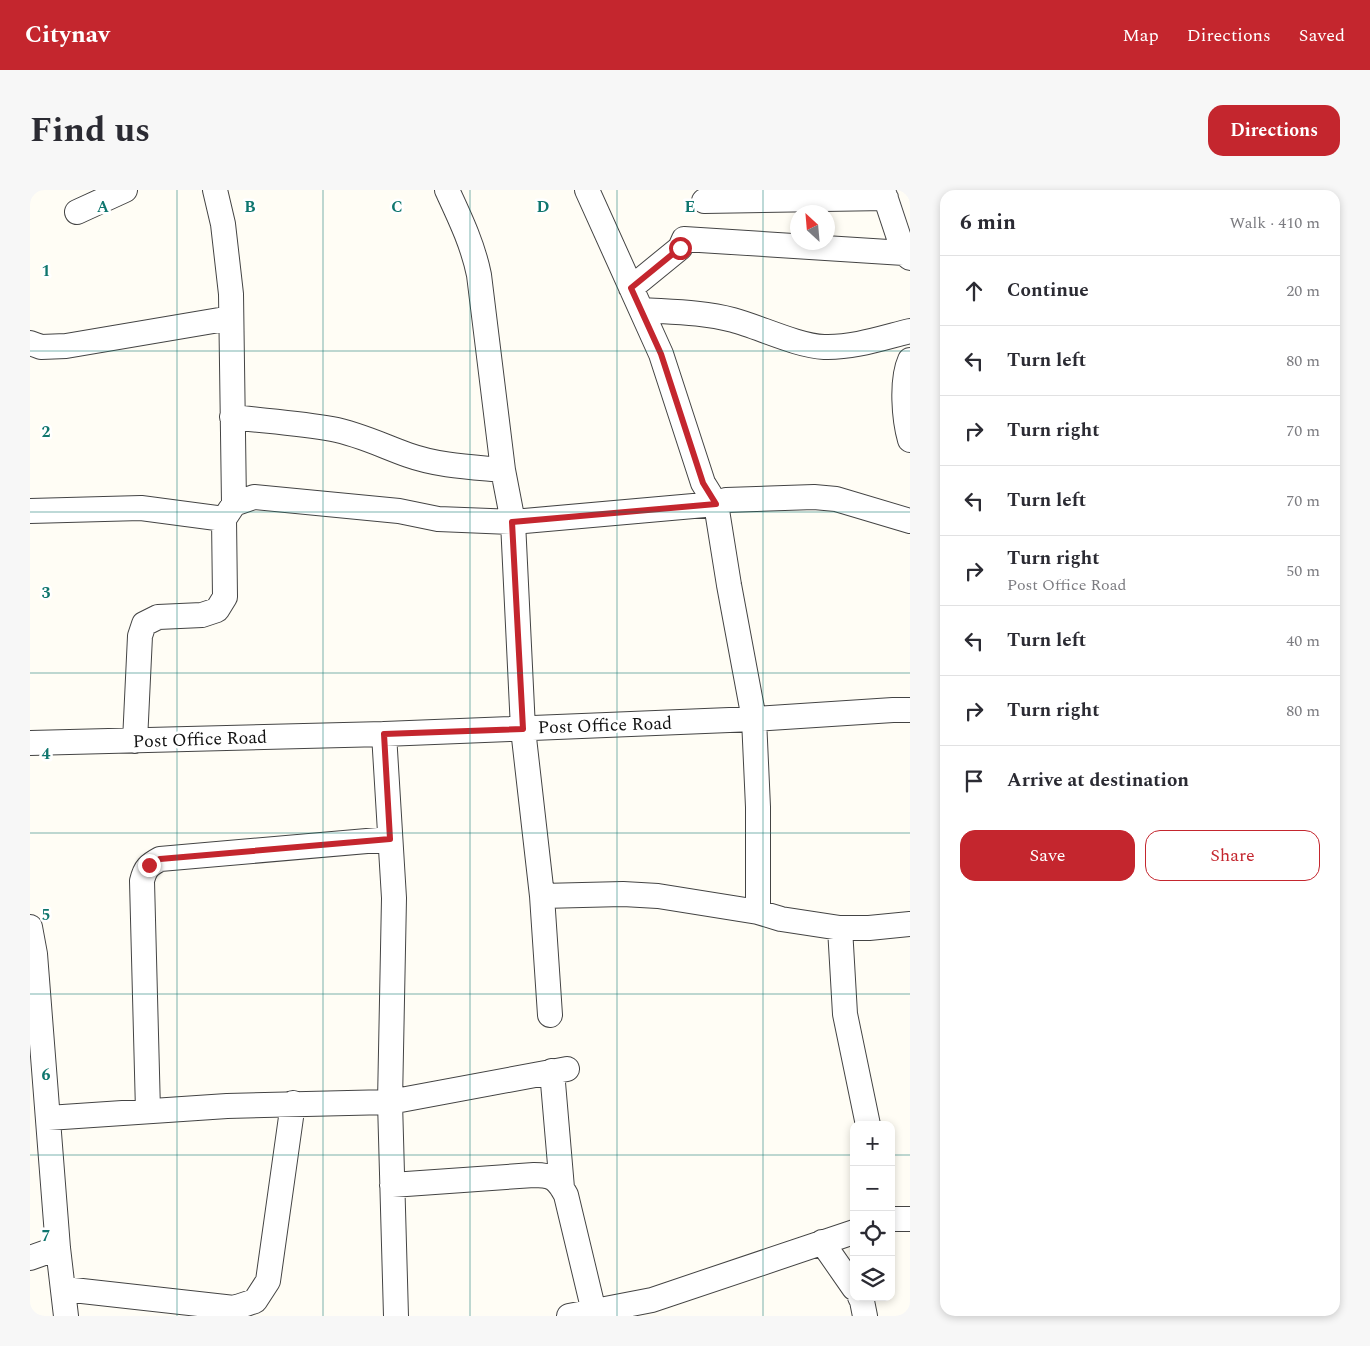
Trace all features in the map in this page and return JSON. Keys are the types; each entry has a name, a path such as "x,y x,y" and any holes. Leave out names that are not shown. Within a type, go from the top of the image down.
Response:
{"street":[{"path":"77,212 125,190"},
{"path":"135,741 140,636 144,624 158,617 202,616 218,610 225,597 232,417 231,318 223,224 214,190"},
{"path":"447,190 475,253 503,470 512,522 523,729 542,896 550,1015"},
{"path":"631,288 680,248 684,238 907,255 884,194 704,201"},
{"path":"593,195 631,288 661,354 703,483 716,504 754,719 758,807 758,912"},
{"path":"642,310 697,314 731,320 796,341 822,347 849,346 910,331"},
{"path":"30,343 41,346 66,346 231,318"},
{"path":"910,360 907,366 904,406 906,427 910,440"},
{"path":"232,417 332,429 361,436 409,455 441,464 503,470"},
{"path":"30,511 141,508 229,511 254,498 399,511 438,519 512,522 716,504 726,500 814,497 836,499 910,521"},
{"name":"Post Office Road","path":"30,743 523,729 910,710"},
{"path":"384,734 394,898 390,1102 396,1316"},
{"path":"148,1111 142,881 145,870 149,865 160,859 390,839"},
{"path":"542,896 624,894 658,896 758,912 781,919 840,928 868,928 910,924"},
{"path":"30,927 35,954 58,1248 66,1316"},
{"path":"840,928 845,1014 867,1121"},
{"path":"48,1118 293,1103 390,1102 559,1070 562,1188"},
{"path":"64,1289 234,1308 256,1301 268,1282 293,1103"},
{"path":"392,1185 534,1175 548,1175 559,1182 566,1195 594,1314"},
{"path":"895,1219 910,1219"},
{"path":"568,1316 594,1314 652,1300 850,1233"},
{"path":"822,1242 850,1282"},
{"path":"30,1258 58,1248"},
{"path":"862,1301 865,1316"}],"route":[{"path":"149,865 160,859 390,839 384,734 523,729 512,522 716,504 703,483 661,354 631,288 680,248"}]}
